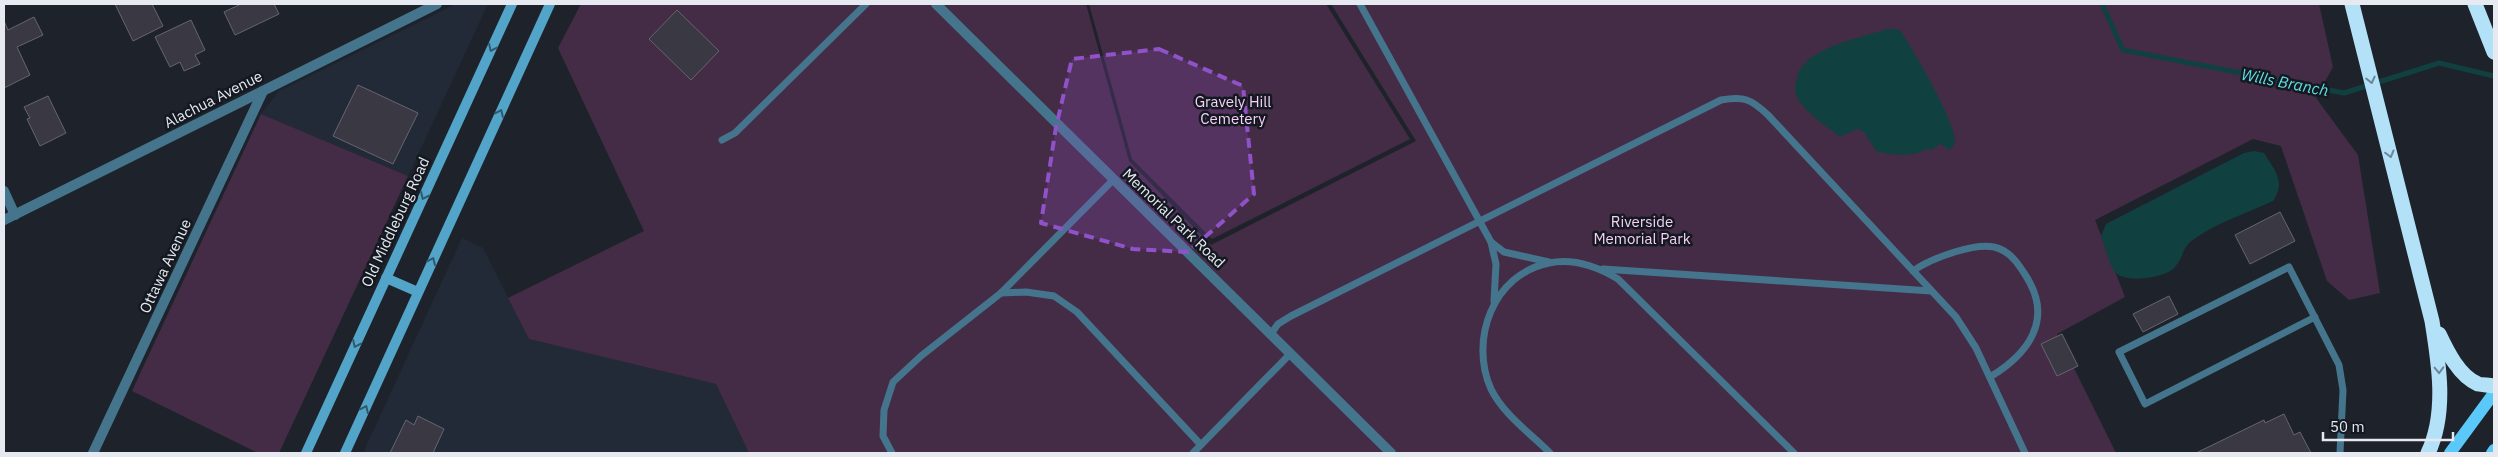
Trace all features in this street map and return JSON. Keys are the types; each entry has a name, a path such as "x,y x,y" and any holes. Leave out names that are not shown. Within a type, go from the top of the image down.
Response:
{"highway":[{"path":"2352,4 2432,321 2439,361 2440,403 2434,440 2428,453"},
{"path":"2475,4 2494,52"},
{"path":"2432,321 2449,354 2462,370 2478,383 2494,386"}],"main road":[{"name":"Old Middleburg Road","path":"306,453 512,4"},
{"path":"344,453 550,4"},
{"path":"386,278 418,292"},
{"path":"2450,453 2494,392"}],"street":[{"name":"Alachua Avenue","path":"4,220 437,4"},
{"name":"Memorial Park Road","path":"936,4 1391,453"},
{"name":"Ottawa Avenue","path":"93,453 263,91"},
{"path":"4,191 15,214"}],"lane":[{"path":"722,140 735,133 866,4"},
{"path":"1360,4 1481,220 1491,242 1496,264 1493,306"},
{"path":"1271,334 1278,324 1291,316 1721,100 1739,96 1755,102 1768,115 1966,331 1990,377 2025,453"},
{"path":"892,453 883,436 884,410 893,382 921,356 1001,293 1113,180"},
{"path":"1491,242 1504,252 1550,263 1584,264 1601,269 1931,291"},
{"path":"1913,271 1926,262 1978,246 1999,248 2015,259 2029,282 2038,308 2038,322 2028,345 2011,364 1990,377"},
{"path":"1550,263 1531,269 1514,280 1498,297 1483,336 1482,358 1492,390 1501,404 1550,453"},
{"path":"2315,317 2145,404 2119,352 2289,267 2340,365 2343,390 2340,453"},
{"path":"1601,269 1618,279 1794,453"},
{"path":"1001,293 1026,292 1054,296 1077,312 1201,445"},
{"path":"1193,453 1290,354"}],"highlighted area":[{"path":"1159,49 1243,86 1254,194 1188,252 1133,249 1041,223 1056,127 1072,59"}],"shaded area":[{"path":"456,4 488,4 408,176 261,114 279,91"},
{"path":"1887,29 1898,29 1902,33 1934,88 1954,133 1955,143 1950,150 1940,144 1932,150 1926,149 1908,155 1876,151 1864,132 1857,129 1840,137 1812,115 1798,99 1795,88 1797,77 1802,67 1811,58 1835,45"},
{"path":"2254,151 2264,153 2277,176 2279,188 2273,201 2226,221 2193,239 2186,247 2179,262 2170,271 2155,277 2136,279 2120,276 2115,272 2101,236 2106,224 2244,153"},
{"path":"462,238 483,248 529,339 716,384 749,453 363,453"}],"green space":[{"name":"Riverside Memorial Park","path":"581,4 1086,4 1129,161 1211,245 1416,141 1331,4 2319,4 2333,67 2316,98 2358,155 2380,293 2349,300 2327,281 2281,146 2253,139 2095,220 2125,297 2057,334 2116,453 749,453 716,384 529,339 508,298 644,231 558,48"},
{"name":"Gravely Hill Cemetery","path":"1089,4 1326,4 1410,139 1212,239 1132,159"},
{"path":"261,114 408,176 279,453 258,453 132,391"}],"building":[{"path":"115,4 152,4 163,26 133,41"},
{"path":"241,4 274,4 279,14 235,35 224,12"},
{"path":"677,10 719,51 691,80 649,39"},
{"path":"34,17 43,35 17,47 30,75 4,88 4,21 8,30"},
{"path":"191,20 205,50 195,55 200,64 184,71 180,62 170,67 155,37"},
{"path":"358,85 418,113 393,164 333,136"},
{"path":"48,96 66,133 40,146 27,119 30,118 24,107"},
{"path":"2280,212 2295,241 2250,264 2235,235"},
{"path":"2169,296 2178,314 2143,332 2133,314"},
{"path":"2062,334 2078,366 2057,376 2041,344"},
{"path":"2284,414 2294,435 2300,432 2311,453 2196,453 2264,420 2265,423"},
{"path":"418,416 444,429 433,453 390,453 406,420 414,425"}],"waterway":[{"name":"Wills Branch","path":"2102,4 2123,50 2344,93 2439,63 2494,76"}]}
